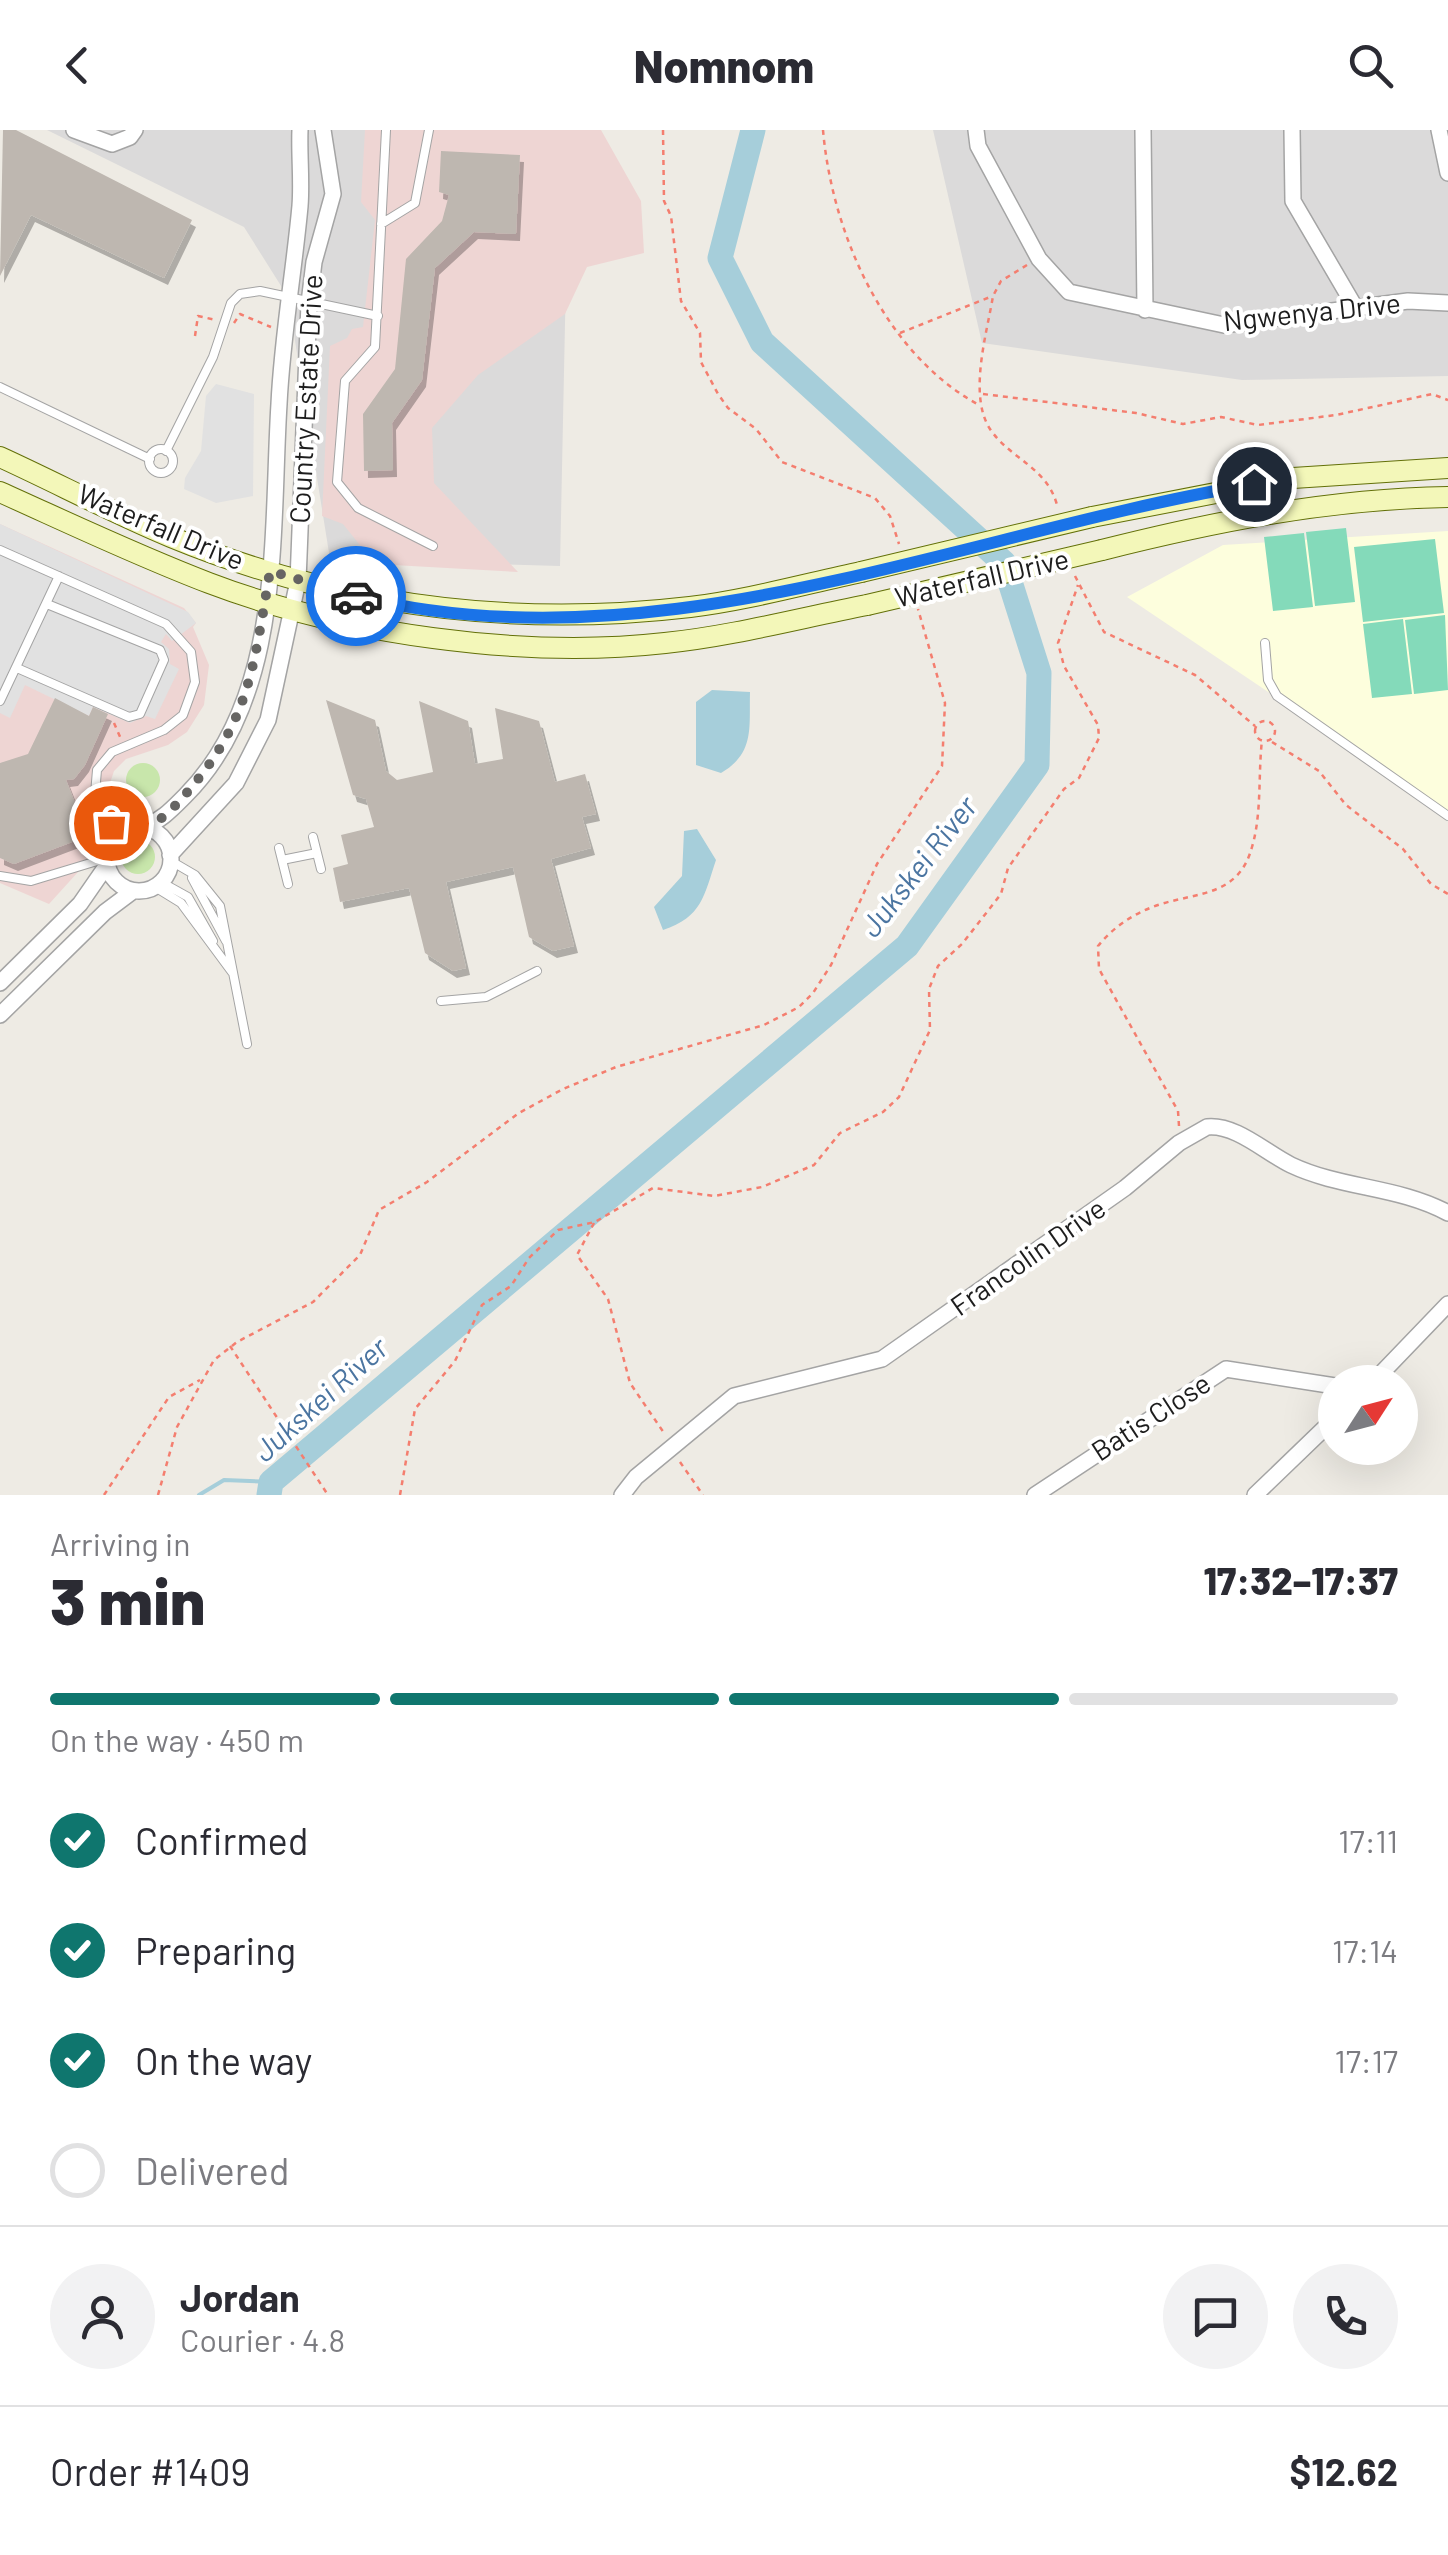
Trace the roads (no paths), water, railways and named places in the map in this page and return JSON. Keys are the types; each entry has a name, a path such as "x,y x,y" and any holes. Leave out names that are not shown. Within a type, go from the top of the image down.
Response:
{"main road":[{"name":"Waterfall Drive","path":"0,456 172,537 298,582 405,606 551,616 693,607 1092,517 1293,478 1448,468"},
{"name":"Waterfall Drive","path":"0,492 210,583 381,630 444,639 607,646 667,643 867,606 1236,518 1300,507 1448,497"}],"street":[{"path":"74,130 104,144 126,140 135,130"},
{"name":"Country Estate Drive","path":"137,828 165,817 194,787 228,740 249,681 270,571 285,328 300,206 300,130"},
{"name":"Country Estate Drive","path":"175,861 252,757 268,720 295,607 309,302 314,262 330,208 332,167 323,130"},
{"name":"Ngwenya Drive","path":"976,130 984,157 1039,259 1062,288 1145,310 1224,324 1408,301 1448,303"},
{"path":"1143,130 1145,310"},
{"path":"1292,130 1294,201 1355,307"},
{"path":"1439,130 1448,173"},
{"path":"0,983 80,904 116,837 137,828 162,837 175,861 158,884 133,891 104,912 0,1016"},
{"path":"107,858 116,882 133,891"},
{"name":"Francolin Drive","path":"622,1495 726,1402 746,1392 882,1359 1125,1188 1179,1143 1207,1127 1220,1127 1312,1174 1398,1192 1448,1213"},
{"path":"1389,1365 1448,1304"},
{"name":"Batis Close","path":"1035,1495 1226,1369 1318,1383"},
{"path":"1255,1495 1318,1434"}],"lane":[{"path":"386,130 378,316 372,352 344,381 337,482 358,508 433,546"},
{"path":"381,224 416,203 429,130"},
{"path":"166,451 214,357 231,302 245,292 378,316"},
{"path":"0,387 150,459 155,471 167,472 173,462 166,451"},
{"path":"150,459 155,451 166,451"},
{"path":"0,550 166,624 184,640 195,667 192,696 177,722 120,747 96,770 94,806 107,858 31,881 0,876"},
{"path":"0,701 59,576"},
{"path":"17,668 129,717 140,714 164,660 160,650 47,604"},
{"path":"1265,642 1270,686 1285,702 1448,816"},
{"path":"94,806 111,823 137,828"},
{"path":"314,837 320,869"},
{"path":"279,848 288,884"},
{"path":"282,860 317,852"},
{"path":"175,861 220,906 226,956"},
{"path":"158,884 188,897 226,956 247,1044"},
{"path":"441,1001 486,997 537,972"}],"water":[{"path":"712,690 750,692 745,748 721,773 696,765 696,702"},
{"path":"697,829 716,860 708,884 694,912 663,930 654,907 682,876 684,831"}],"waterway":[{"name":"Jukskei River","path":"269,1495 271,1482 907,946 1037,765 1039,673 1004,563 762,342 720,258 753,130"},
{"path":"199,1495 224,1480 271,1482"}]}
